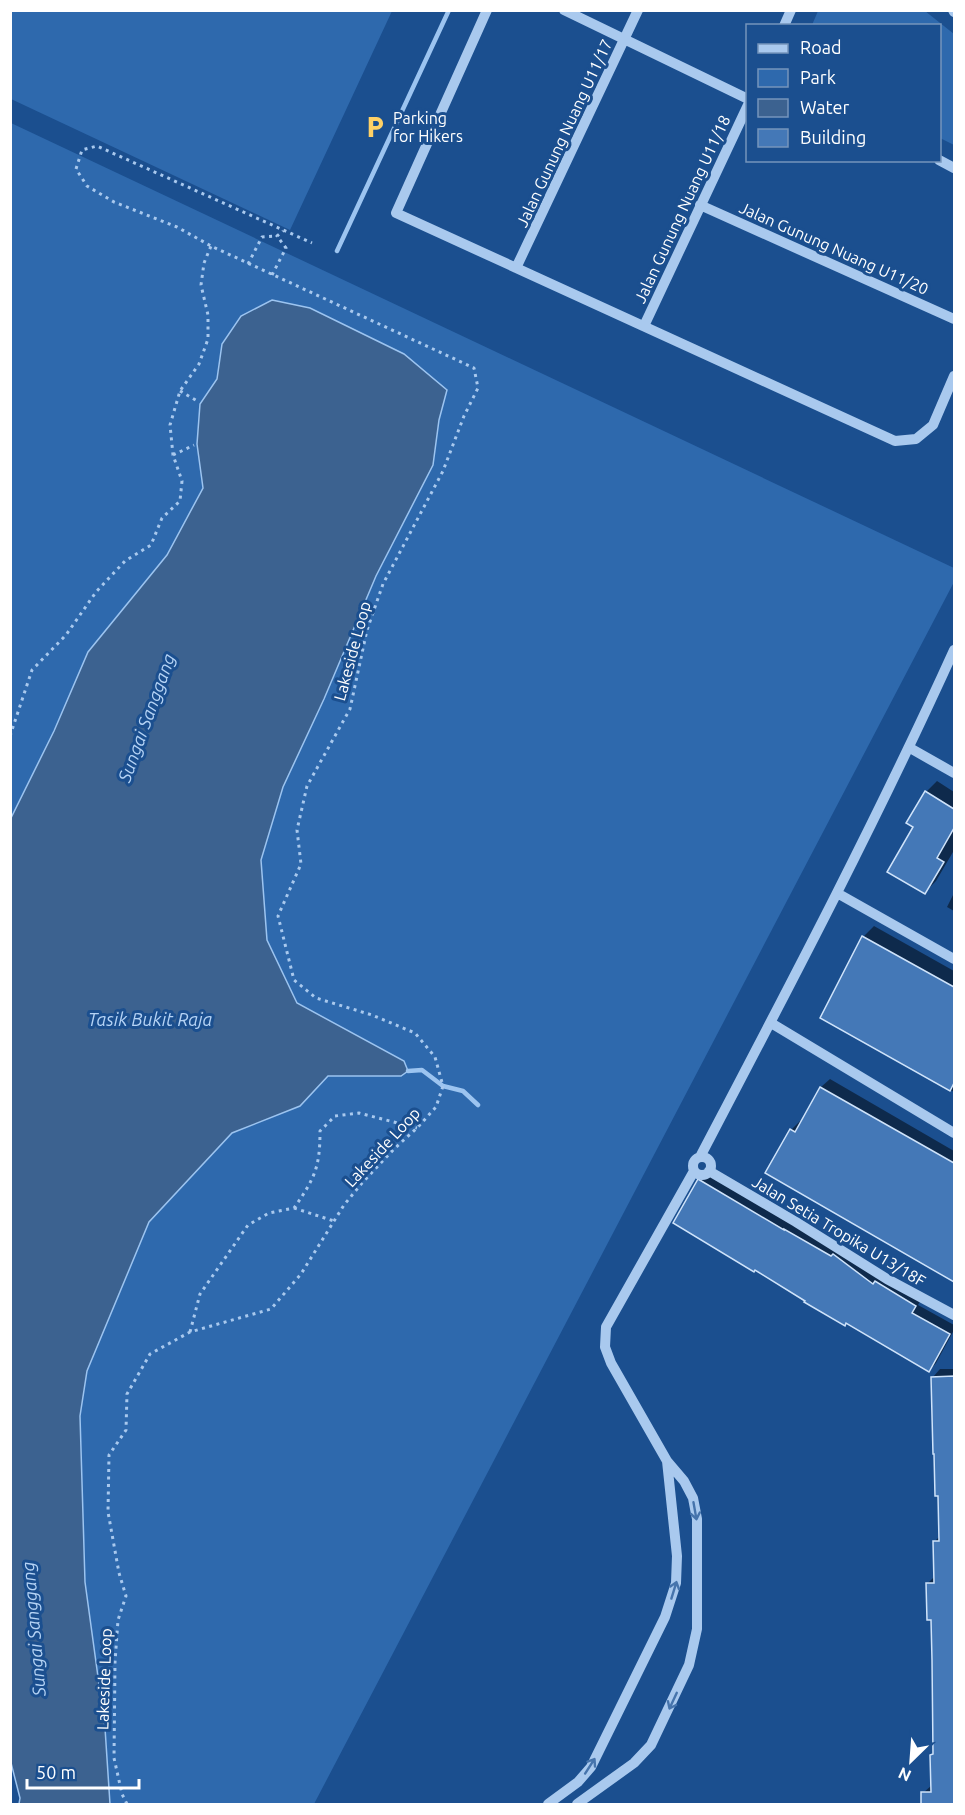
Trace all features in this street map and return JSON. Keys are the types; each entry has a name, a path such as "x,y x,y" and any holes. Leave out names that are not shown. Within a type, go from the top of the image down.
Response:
{"street":[{"path":"487,10 396,213 895,441 916,439 933,425 954,376"},
{"path":"564,10 746,99"},
{"name":"Jalan Gunung Nuang U11/17","path":"516,268 638,10"},
{"path":"785,24 791,10"},
{"name":"Jalan Gunung Nuang U11/18","path":"644,326 746,107"},
{"name":"Jalan Gunung Nuang U11/20","path":"700,205 954,319"},
{"path":"576,1804 634,1763 651,1745 689,1665 697,1629 697,1519 693,1498 684,1482 667,1461 611,1363 605,1347 606,1327 694,1171 693,1162 700,1157 771,1023 910,747 954,650"},
{"path":"910,747 954,773"},
{"path":"837,892 954,960"},
{"path":"771,1023 954,1133"},
{"path":"694,1171 702,1175 709,1171 710,1162 700,1157"},
{"name":"Jalan Setia Tropika U13/18F","path":"709,1171 796,1222 887,1280 954,1315"},
{"path":"548,1804 578,1782 591,1767 664,1617 676,1583 677,1556 667,1461"}],"path":[{"path":"277,236 285,248 272,275 177,227 114,202 87,186 76,169 82,150 97,146 312,243"},
{"path":"248,264 262,237 277,236 284,231"},
{"path":"10,736 32,670 66,635 96,592 125,561 150,545 162,518 180,501 182,481 173,455 170,425 180,391 200,364 208,339 208,315 201,285 204,263 211,246"},
{"name":"Lakeside Loop","path":"128,1804 122,1794 114,1758 118,1620 126,1596 119,1573 108,1512 109,1455 126,1430 127,1394 150,1354 190,1332 271,1310 300,1274 334,1221 363,1183 436,1107 443,1086 435,1057 415,1033 372,1016 315,998 294,980 278,915 301,864 297,830 307,786 350,709 367,630 383,584 443,471 464,416 478,388 474,368 272,275"},
{"path":"180,391 199,402"},
{"path":"173,455 194,445"},
{"path":"294,1208 312,1182 320,1157 320,1131 335,1116 359,1113 417,1128"},
{"path":"190,1332 200,1294 248,1225 269,1213 294,1208 334,1221"}],"green space":[{"path":"11,10 392,11 290,230 11,99"},
{"path":"818,11 925,11 954,34 954,145 941,138 941,24 812,24"},
{"path":"11,123 954,568 954,582 314,1804 110,1804 105,1728 85,1582 80,1416 87,1371 149,1222 232,1133 300,1106 328,1075 401,1076 404,1061 297,1003 267,940 261,860 283,787 324,699 376,576 439,420 447,389 222,344 217,379 200,404 197,444 203,488 167,555 88,652 54,731 11,818"}],"water":[{"name":"Tasik Bukit Raja","path":"272,300 310,308 404,354 447,390 439,420 433,465 376,576 324,699 283,787 261,860 267,940 297,1003 404,1061 408,1071 401,1076 328,1076 300,1106 232,1133 149,1222 87,1371 80,1416 85,1582 105,1728 110,1804 19,1804 20,1798 10,1759 11,818 54,731 88,652 167,555 203,488 197,444 200,404 217,379 222,344 241,316"}],"building":[{"path":"925,791 954,809 954,828 937,858 944,862 925,894 887,872 913,827 906,823"},
{"path":"862,936 954,987 954,1083 950,1091 820,1018"},
{"path":"820,1087 954,1163 954,1282 765,1173 790,1129 795,1132"},
{"path":"698,1179 784,1230 831,1256 833,1254 873,1284 875,1281 916,1306 912,1313 950,1334 929,1372 846,1323 845,1326 755,1270 754,1272 673,1223"},
{"path":"954,1376 954,1804 921,1804 921,1792 931,1792 930,1755 933,1754 931,1620 927,1620 926,1583 934,1583 933,1541 939,1541 938,1496 935,1496 931,1377"}],"waterway":[{"name":"Sungai Sanggang","path":"337,251 449,10"},
{"path":"408,1071 422,1070 443,1086 463,1091 478,1105"}],"place":[{"name":"Parking for Hikers","path":"375,127"}]}
